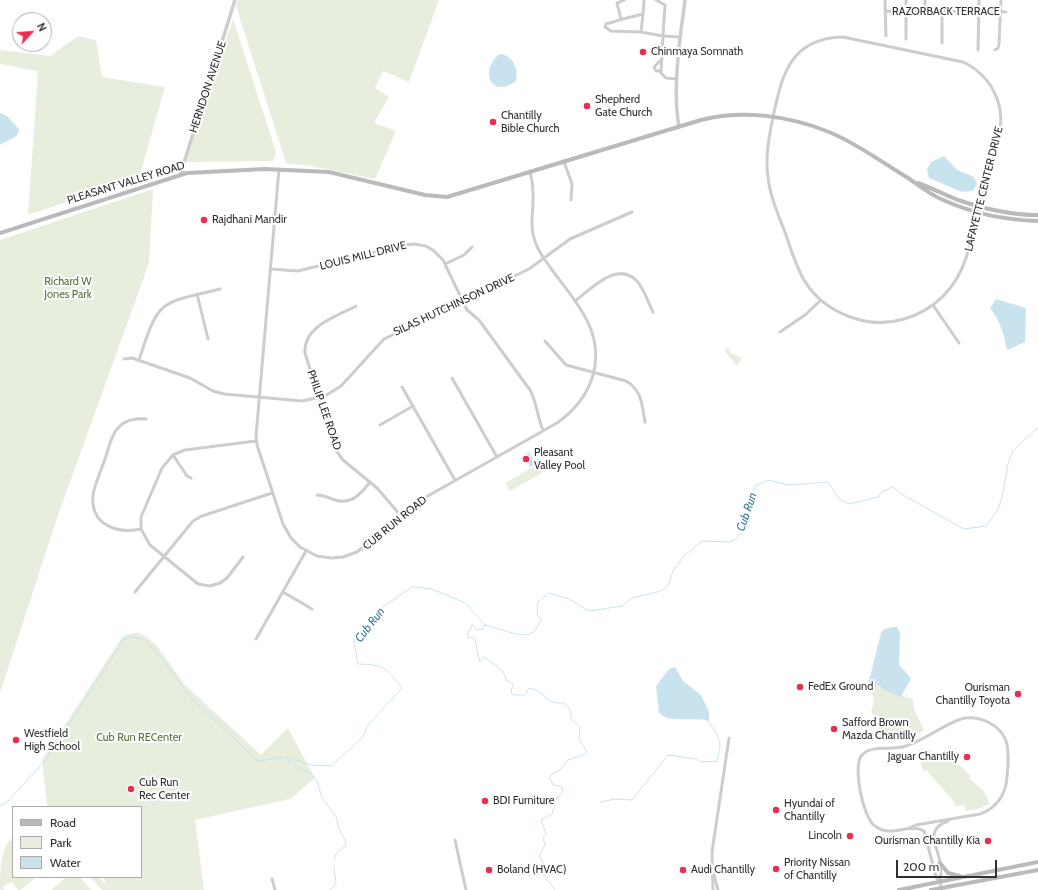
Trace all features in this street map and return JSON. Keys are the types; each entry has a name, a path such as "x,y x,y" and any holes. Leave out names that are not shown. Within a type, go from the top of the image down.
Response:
{"main road":[{"name":"PLEASANT VALLEY ROAD","path":"0,233 182,174 279,169 339,174 439,198 460,194 710,117 731,114 773,118 806,124 832,134 916,182 958,200 980,207 1012,213 1038,215"},
{"name":"PLEASANT VALLEY ROAD","path":"916,182 939,199 978,213 1008,219 1038,221"},
{"path":"899,890 1038,862"},
{"path":"940,863 948,873 962,877"},
{"path":"931,890 1038,870"}],"street":[{"name":"HERNDON AVENUE","path":"182,174 182,169 236,0"},
{"path":"623,19 617,3 624,0"},
{"path":"641,32 644,0"},
{"path":"656,0 665,5 660,71"},
{"path":"679,127 676,106 677,79 680,37 685,0"},
{"path":"885,0 886,36"},
{"path":"906,0 906,39"},
{"path":"925,0 925,11"},
{"path":"978,50 979,0"},
{"path":"995,50 998,48 999,44 1000,0"},
{"path":"942,11 942,43"},
{"name":"RAZORBACK TERRACE","path":"885,12 1006,12"},
{"path":"643,14 606,24 605,27 609,31 641,32 680,37"},
{"name":"LAFAYETTE CENTER DRIVE","path":"849,38 962,62 979,72 990,83 998,100 1001,115 999,135 980,207 966,258 960,273 952,287 933,305 920,313 902,319 878,322 847,316 821,300 810,288 800,273 771,192 767,161 773,118 781,80 787,67 800,53 822,40 849,38"},
{"path":"661,60 654,67 656,71 660,71 666,78 677,79"},
{"path":"564,162 566,174 572,184 571,200"},
{"path":"256,639 306,552 286,531 272,493 256,441 279,169"},
{"name":"CUB RUN ROAD","path":"306,552 331,558 353,554 369,544 419,501 543,430 572,411 584,395 593,373 596,351 592,330 585,315 544,259 535,242 531,226 534,192 530,172"},
{"name":"SILAS HUTCHINSON DRIVE","path":"124,359 130,357 190,378 219,393 302,401 319,399 331,393 340,386 384,339 529,269 570,239 632,212"},
{"name":"LOUIS MILL DRIVE","path":"270,269 302,270 411,244 430,248 439,255 468,310 479,320 530,390 534,398 538,419 543,430"},
{"path":"444,264 466,253 472,247"},
{"path":"575,301 608,277 622,274 630,276 637,282 653,312"},
{"path":"139,360 152,321 160,309 171,301 220,289"},
{"path":"197,294 208,339"},
{"path":"780,332 798,320 821,300"},
{"path":"933,305 959,343"},
{"name":"PHILIP LEE ROAD","path":"356,306 316,328 306,341 305,353 335,449 343,460 370,482 401,516"},
{"path":"546,341 566,365 626,381 634,386 641,398 645,422"},
{"path":"452,378 496,457"},
{"path":"402,387 455,480"},
{"path":"380,425 413,406"},
{"path":"142,529 122,531 110,527 98,517 93,498 95,488 116,430 127,421 136,418 146,419"},
{"path":"243,558 225,580 210,586 196,582 148,543 142,529 144,508 162,468 173,455 185,450 256,441"},
{"path":"173,455 187,476 191,478"},
{"path":"317,495 323,495 335,501 349,500 360,494 370,482"},
{"path":"135,592 188,526 196,519 272,493"},
{"path":"283,592 312,609"},
{"path":"907,829 916,825 949,820 988,811 1002,798 1007,786 1008,759 1005,739 992,724 979,719 967,718 957,721 904,747 872,749 864,753 860,759 858,774 870,821 875,827 883,831 894,832 917,828 926,833 936,877 940,882"},
{"path":"713,890 713,844 729,738"},
{"path":"941,889 940,863 934,834 939,825 949,820"},
{"path":"455,840 466,890"},
{"path":"712,865 718,890"},
{"path":"272,879 276,890"}],"green space":[{"path":"238,0 439,0 409,82 383,71 375,88 389,97 374,123 396,131 375,179 311,166 286,163 236,6"},
{"path":"233,19 276,152 273,161 186,162"},
{"path":"78,36 96,40 102,77 165,87 139,178 28,215 38,71 0,64 0,50 50,56"},
{"name":"Richard W Jones Park","path":"153,189 149,263 57,518 0,693 0,240"},
{"path":"728,347 731,353 742,358 737,366 724,350"},
{"path":"537,465 542,473 510,491 505,483"},
{"name":"Cub Run RECenter","path":"139,633 148,638 157,646 184,684 261,755 288,728 315,778 290,799 195,820 204,890 102,890 91,878 100,878 107,886 103,878 142,878 142,806 47,805 42,760 123,636"},
{"path":"878,685 884,690 913,699 914,709 924,730 905,740 893,740 883,736 876,725 877,719 871,712 874,702 872,692"},
{"path":"922,749 927,752 931,750 931,752 948,757 949,755 971,776 969,778 984,791 990,804 978,809 966,811 964,805 955,806 955,803 926,770 923,771 918,750"},
{"path":"12,838 12,878 35,878 21,890 18,890 12,882 2,887 5,890 0,890 3,854 5,847"},
{"path":"65,878 81,878 91,890 51,890"}],"water":[{"path":"500,54 505,55 512,60 516,67 517,76 516,81 507,86 499,87 494,85 490,80 489,74 490,67"},
{"path":"0,113 7,116 19,129 15,137 0,145"},
{"path":"944,156 957,170 974,177 977,184 973,191 962,192 929,178 927,170 931,162"},
{"path":"996,299 1026,308 1025,342 1007,350 1001,328 990,308"},
{"name":"Pleasant Valley Pool","path":"529,452 533,460 538,458 540,461 530,467 526,460 522,462 520,458"},
{"path":"897,627 900,633 899,665 911,678 901,697 884,690 878,685 874,691 870,692 868,685 881,633 884,629"},
{"path":"675,667 683,681 701,695 709,712 709,721 669,718 659,713 656,686 669,669"}],"waterway":[{"name":"Cub Run","path":"0,806 7,802 45,761 124,639 133,637 144,639 159,655 190,697 258,761 286,757 311,765 331,766 362,738 368,725 402,688 384,668 374,665 358,664 354,642 380,609 412,587 432,589 465,603 485,625 516,634 528,635 535,631 541,620 537,615 538,602 549,593 569,599 589,611 622,606 632,598 661,591 668,586 673,571 683,557 702,541 730,542 737,538 742,531 746,509 755,486 768,480 789,485 828,482 839,499 849,504 878,497 882,492 893,487 903,495 964,529 986,526 997,511 1002,498 1008,464 1013,451 1038,427"},
{"path":"485,625 483,629 476,630 472,625 467,635 468,638 473,637 475,640 480,662 484,657 497,666 503,672 506,680 513,684 511,692 513,695 525,695 529,688 538,691 550,701 555,703 563,703 566,705 569,708 571,719 580,727 579,739 587,752 568,760 560,770 553,773 549,778 554,785 562,787 563,792 556,799 552,814 541,820 546,834 543,838 545,845 539,856 543,862 541,872 555,890"},
{"path":"600,802 616,799 632,800 668,755 696,759 700,762 718,761 720,744 708,721"},
{"path":"287,758 289,762 309,773 317,780 322,798 337,818 338,827 346,845 336,854 334,860"},
{"path":"330,890 336,884 334,867"}],"place":[{"name":"Chinmaya Somnath","path":"643,52"},
{"name":"Shepherd Gate Church","path":"587,106"},
{"name":"Chantilly Bible Church","path":"493,122"},
{"name":"Rajdhani Mandir","path":"204,220"},
{"name":"Pleasant Valley Pool","path":"526,459"},
{"name":"FedEx Ground","path":"800,687"},
{"name":"Ourisman Chantilly Toyota","path":"1018,694"},
{"name":"Safford Brown Mazda Chantilly","path":"834,729"},
{"name":"Westfield High School","path":"16,740"},
{"name":"Jaguar Chantilly","path":"967,757"},
{"name":"Cub Run Rec Center","path":"131,789"},
{"name":"BDI Furniture","path":"485,801"},
{"name":"Hyundai of Chantilly","path":"776,810"},
{"name":"Lincoln","path":"850,836"},
{"name":"Ourisman Chantilly Kia","path":"988,841"},
{"name":"Priority Nissan of Chantilly","path":"776,869"},
{"name":"Boland (HVAC)","path":"489,870"},
{"name":"Audi Chantilly","path":"683,870"}]}
